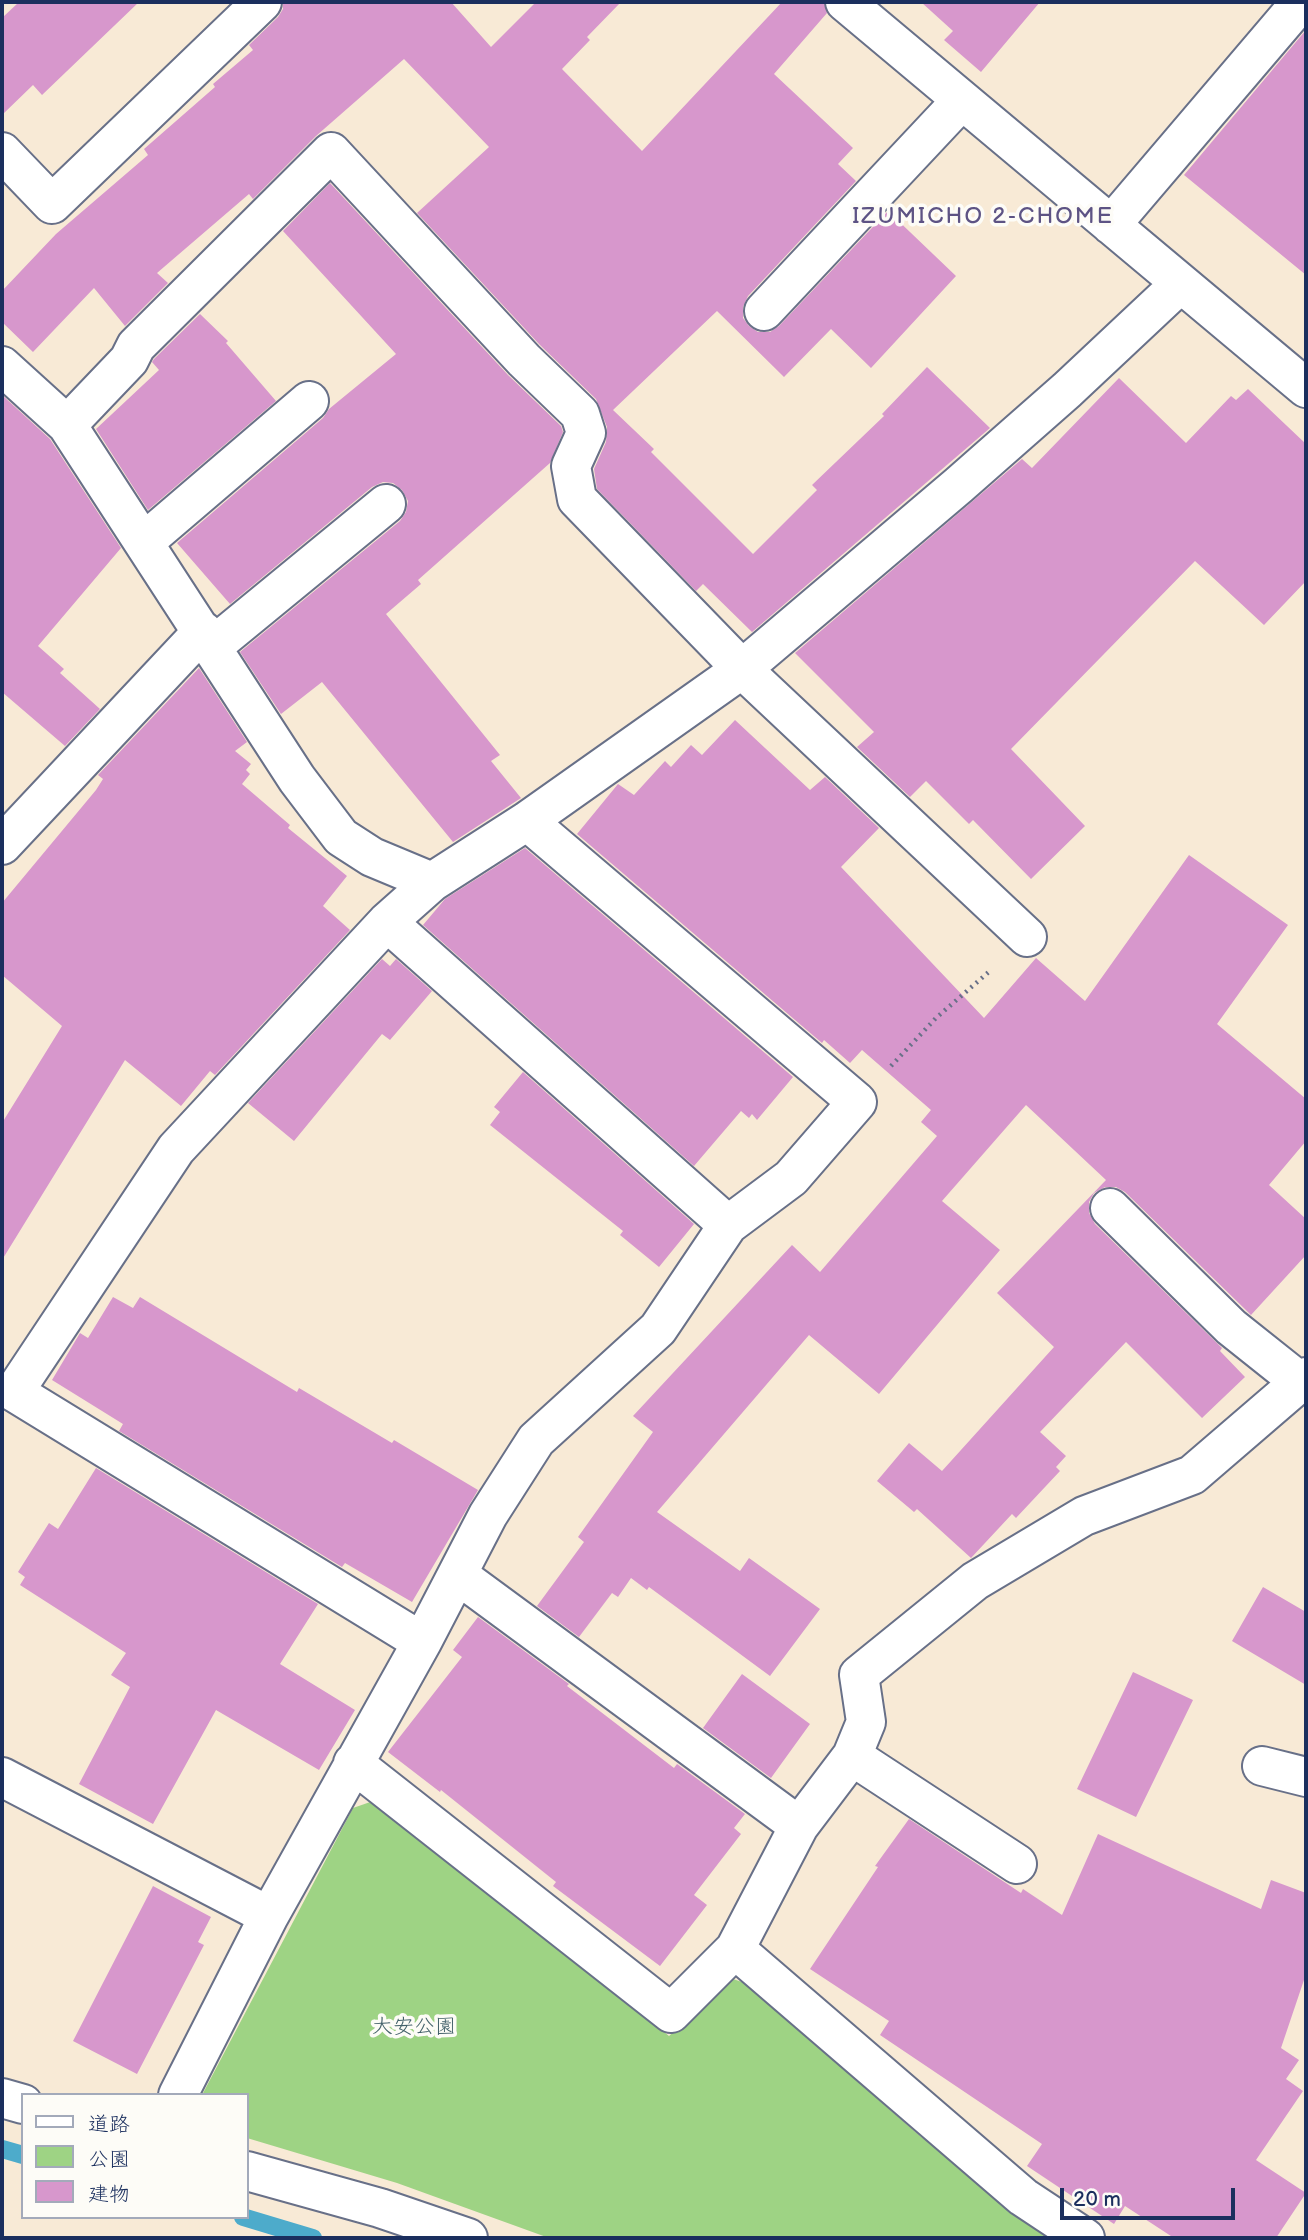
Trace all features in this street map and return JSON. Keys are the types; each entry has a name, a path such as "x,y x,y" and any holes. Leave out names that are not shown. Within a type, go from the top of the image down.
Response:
{"street":[{"path":"2,152 52,204 262,2"},
{"path":"845,2 1306,388"},
{"path":"1111,225 1301,2"},
{"path":"764,311 962,100"},
{"path":"67,425 129,360 136,346 331,152 524,360 580,414 586,433 572,467 577,499 742,668 1027,937"},
{"path":"422,1642 8,1401 176,1149 387,922 432,882 527,821 742,668 959,485 1067,390 1180,284"},
{"path":"2,366 67,425 297,779 341,837 372,858 432,882"},
{"path":"144,542 309,401"},
{"path":"3,841 208,639 386,503"},
{"path":"179,2093 270,1916 422,1642 488,1515 536,1440 658,1329 728,1225 791,1178 857,1102 527,821"},
{"path":"387,922 728,1225"},
{"path":"353,1763 671,2013 736,1949 799,1826 852,1756 866,1722 859,1675 975,1581 1084,1516 1192,1475 1303,1379 1231,1327 1110,1208"},
{"path":"458,1575 799,1826"},
{"path":"852,1756 1017,1864"},
{"path":"1262,1766 1306,1777"},
{"path":"2,1777 270,1916"},
{"path":"736,1949 1023,2197 1085,2238"},
{"path":"2,2098 21,2103"},
{"path":"248,2171 380,2208 468,2238"}],"path":[{"path":"857,1102 936,1018 1027,937"}],"green space":[{"name":"大安公園","path":"376,1800 669,2036 733,1979 745,1983 920,2136 1057,2238 549,2238 397,2183 248,2138 248,2093 203,2093 353,1808"}],"building":[{"path":"19,2 139,2 42,95 33,85 2,115 2,18"},
{"path":"283,2 451,2 491,47 536,2 621,2 587,37 590,40 562,69 642,151 782,2 824,2 827,13 774,74 853,148 838,164 856,181 748,296 743,307 743,318 758,332 770,332 779,326 888,211 956,276 871,368 831,329 784,377 717,311 613,410 654,449 651,452 753,554 817,490 812,485 884,416 882,414 927,367 990,428 752,632 703,584 696,591 597,489 594,469 606,442 607,427 596,399 540,345 417,213 489,147 404,59 316,136 253,199 249,194 157,273 168,283 125,326 94,288 33,352 2,322 2,291 56,234 148,155 144,149 253,50 249,45 278,17 283,9"},
{"path":"921,2 1040,2 981,72 944,40 953,31"},
{"path":"1306,30 1306,275 1184,175"},
{"path":"330,183 508,375 561,426 563,432 550,463 418,580 421,584 386,614 500,755 491,761 521,798 453,842 322,682 281,714 240,652 400,521 406,512 408,501 402,490 393,483 383,482 372,487 230,604 177,543 323,418 329,409 396,354 283,231"},
{"path":"200,314 228,341 226,343 276,401 148,510 96,429 159,370 152,362 154,359"},
{"path":"1119,378 1186,443 1231,396 1236,400 1248,389 1306,444 1306,581 1264,625 1195,561 1011,749 1085,826 1031,879 973,820 969,824 926,781 910,797 857,747 874,732 795,653 1022,459 1032,468"},
{"path":"2,395 50,439 121,548 38,646 64,669 60,673 100,709 65,746 2,692"},
{"path":"199,668 247,742 235,751 251,764 246,770 250,774 242,784 290,825 288,828 347,876 323,906 350,930 215,1075 210,1071 181,1106 125,1060 2,1260 2,1123 62,1026 2,975 2,903 96,790 103,779 98,775"},
{"path":"735,720 810,790 825,777 879,828 841,867 984,1018 1036,958 1085,1001 1189,855 1288,925 1217,1024 1306,1099 1306,1141 1269,1185 1306,1219 1306,1255 1251,1315 1125,1192 1116,1187 1105,1187 1094,1193 1089,1202 1089,1213 1095,1224 1222,1348 1220,1351 1245,1377 1202,1418 1126,1342 1040,1432 1066,1456 1056,1467 1060,1471 1016,1518 1012,1514 971,1558 917,1509 914,1512 877,1481 909,1443 942,1471 1054,1347 997,1293 1106,1180 1026,1105 942,1201 1000,1250 879,1394 809,1335 657,1512 740,1571 749,1558 820,1609 770,1676 649,1587 647,1590 631,1578 618,1597 612,1593 579,1637 537,1606 584,1542 578,1537 653,1432 633,1416 792,1245 820,1272 937,1136 921,1122 931,1110 862,1050 850,1063 824,1040 822,1043 577,834 618,784 634,795 665,761 671,767 691,745 702,755"},
{"path":"525,848 793,1077 757,1120 752,1114 749,1118 741,1111 694,1166 423,925 445,899"},
{"path":"382,959 390,966 396,959 432,991 390,1040 382,1034 294,1141 248,1103"},
{"path":"523,1072 694,1224 659,1267 620,1235 623,1231 490,1125 500,1112 494,1107"},
{"path":"113,1297 133,1308 140,1297 297,1392 299,1388 478,1490 412,1602 345,1563 342,1567 119,1431 123,1424 52,1380 80,1333 88,1338"},
{"path":"96,1468 318,1604 280,1664 355,1710 319,1770 216,1710 153,1824 79,1784 130,1687 111,1675 126,1653 20,1585 25,1577 18,1572 49,1523 58,1529"},
{"path":"1263,1587 1306,1612 1306,1685 1232,1641"},
{"path":"478,1617 569,1684 567,1686 674,1768 677,1764 745,1814 734,1828 741,1834 694,1895 707,1905 660,1966 553,1886 556,1882 441,1790 440,1792 388,1752 462,1657 453,1650"},
{"path":"1133,1672 1193,1700 1136,1817 1077,1789"},
{"path":"742,1674 810,1724 771,1778 703,1728"},
{"path":"909,1819 1021,1893 1023,1889 1062,1915 1098,1834 1261,1909 1271,1880 1306,1893 1306,1974 1281,2048 1299,2060 1286,2079 1303,2091 1256,2160 1306,2193 1276,2238 1174,2238 1125,2206 1114,2224 1027,2166 1042,2144 880,2035 889,2021 810,1969 878,1867 875,1866"},
{"path":"153,1886 211,1917 198,1942 204,1945 137,2074 73,2041"}],"waterway":[{"path":"2,2149 21,2154"},
{"path":"248,2218 313,2238"}],"district":[{"name":"IZUMICHO 2-CHOME","path":"983,217"}]}
